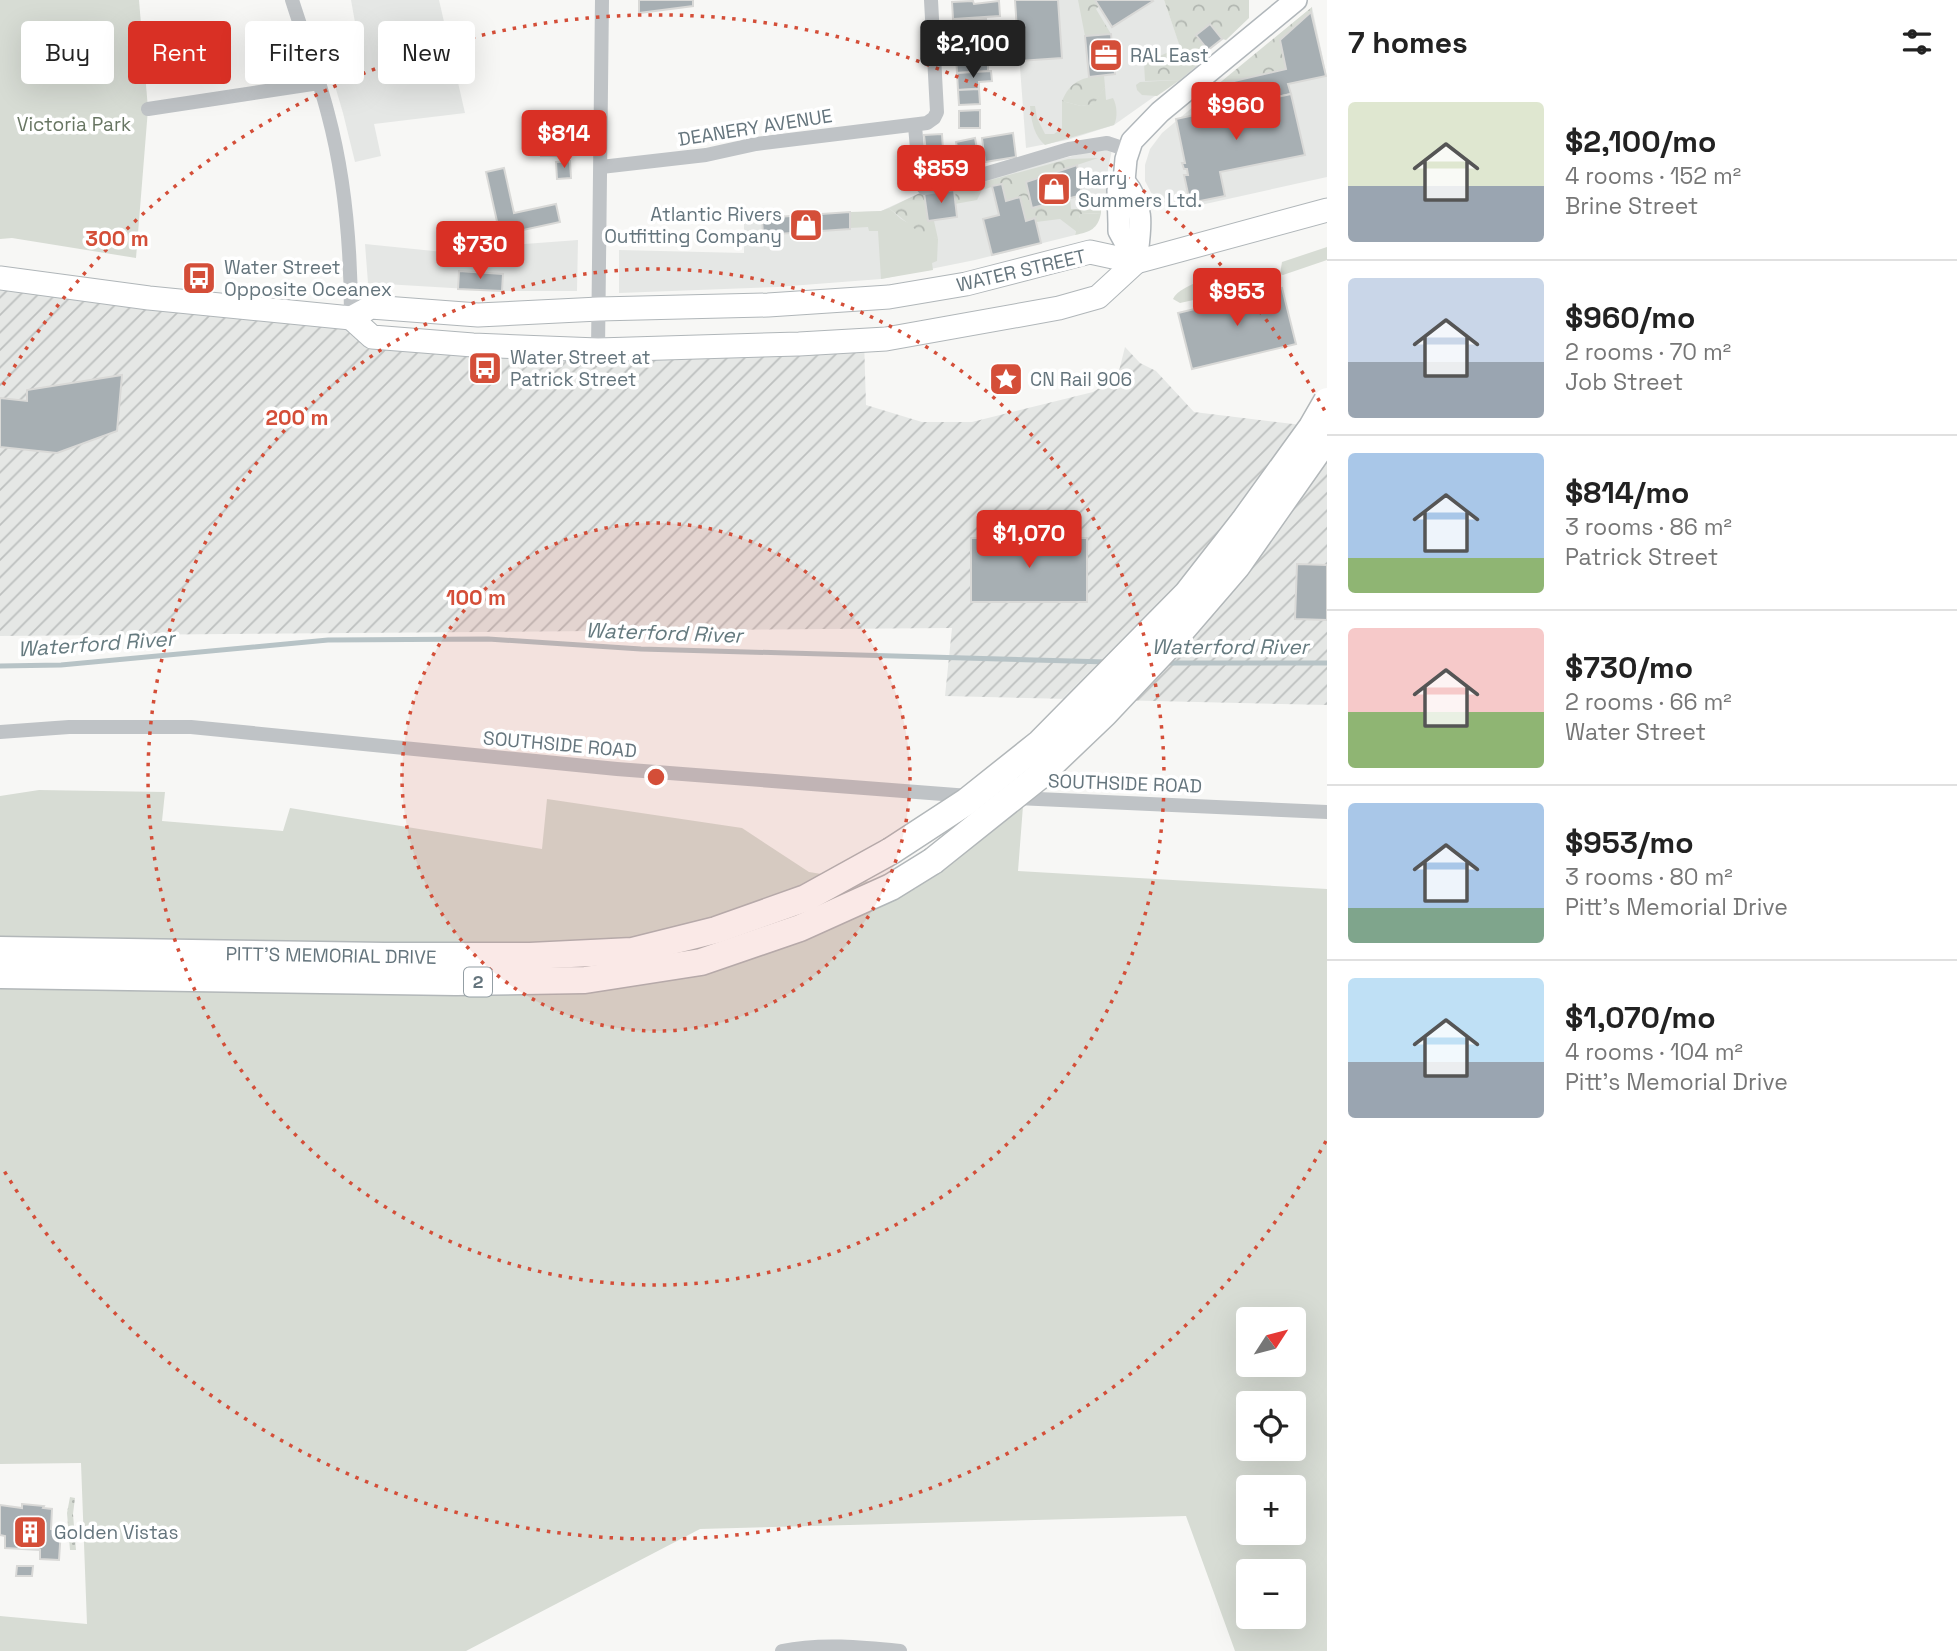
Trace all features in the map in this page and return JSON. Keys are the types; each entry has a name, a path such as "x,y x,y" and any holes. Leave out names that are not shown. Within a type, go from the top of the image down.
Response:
{"highway":[{"name":"PITT'S MEMORIAL DRIVE","path":"0,950 384,956 530,956 632,951 716,930 806,898 891,851 966,802 1040,743 1178,604 1244,521 1327,401"},
{"name":"PITT'S MEMORIAL DRIVE","path":"0,975 456,982 585,980 701,962 800,928 891,887 933,861 1037,778 1104,714 1168,646 1237,566 1327,438"}],"main road":[{"path":"0,278 149,298 351,318 372,337 472,345 598,350 799,344 892,338 1059,308 1098,297 1136,262 1327,211"},
{"name":"WATER STREET","path":"351,318 371,307 478,315 768,305 889,296 966,284 1090,253 1136,262"}],"street":[{"path":"292,0 299,21"},
{"path":"598,350 602,0"},
{"path":"931,0 937,112 928,123 915,126 920,183 924,188 951,184 1069,149 1107,144 1128,150"},
{"path":"1136,262 1140,226 1136,196 1124,181 1128,150 1137,135 1160,112 1296,0"},
{"path":"148,109 312,84"},
{"path":"319,84 338,155 345,205 351,258 351,318"},
{"name":"DEANERY AVENUE","path":"601,167 706,155 769,142 915,126"},
{"name":"SOUTHSIDE ROAD","path":"0,733 69,727 191,727 551,763 944,796 1327,812"},
{"path":"782,1651 838,1647 900,1651"}],"shaded area":[{"path":"351,0 439,0 444,21 378,21 378,84 458,84 465,113 374,124 381,156 355,162 334,84 364,84 364,21 355,21"},
{"path":"1015,0 1164,0 1189,72 1114,125 1067,140 1026,148"},
{"path":"1312,7 1327,77 1327,177 1187,208 1157,204 1145,181 1145,165 1150,149 1162,133"},
{"path":"1105,148 1112,150 1105,210 1101,210 1101,213 1080,214 1075,235 975,260 881,279 777,287 619,293 619,250 744,253 744,218 881,211 920,193"},
{"path":"578,240 577,291 502,291 368,283 365,244 463,254 511,245"},
{"path":"0,278 351,318 372,337 864,340 866,405 922,422 972,422 1093,392 1112,380 1119,371 1125,347 1140,363 1156,371 1194,412 1327,428 1327,705 945,696 952,628 0,636"}],"green space":[{"name":"Victoria Park","path":"0,0 139,0 141,21 128,21 128,84 146,84 148,109 136,258 12,238 0,239"},
{"path":"1078,0 1095,0 1099,6 1096,9 1111,34 1085,36"},
{"path":"1164,0 1249,0 1249,18 1226,40 1222,39 1210,24 1197,35 1210,55 1180,80 1145,81 1144,63 1180,47"},
{"path":"1312,7 1312,11 1280,40 1286,69 1217,85"},
{"path":"1104,75 1105,87 1094,104 1081,106 1062,101 1078,81"},
{"path":"1180,80 1157,96 1142,95 1136,85 1140,82"},
{"path":"1105,87 1106,100 1113,98 1115,104 1114,125 1045,145 1041,141 1034,127 1030,106 1035,106 1037,118 1045,134 1054,134 1062,128 1062,101 1081,106 1093,104"},
{"path":"1098,158 1026,182 1032,208 1070,198 1071,209 1101,210 1101,213 1080,214 1077,232 1060,219 1036,222 1035,218 1026,221 1019,197 1006,201 1001,184 982,190 977,200 955,204 954,190 1068,159"},
{"path":"924,193 928,221 934,221 938,239 915,229 889,208"},
{"path":"889,208 901,219 938,239 937,261 932,263 933,270 881,279 878,231 869,231 868,227 850,228 850,212 881,211"},
{"path":"1101,213 1098,223 1092,229 1075,235 1080,214"},
{"path":"1327,247 1327,260 1280,274 1282,262"},
{"path":"1239,270 1248,288 1180,303 1173,299 1177,293 1193,284"},
{"path":"39,790 165,792 162,821 283,831 290,808 542,849 547,799 742,828 809,872 915,889 1023,806 1018,871 1327,889 1327,1651 1235,1651 1186,1516 700,1529 466,1651 0,1651 0,1616 87,1624 81,1463 0,1464 0,796"},
{"path":"70,1497 75,1498 73,1514 76,1550 70,1550 67,1513"}],"building":[{"path":"639,0 693,0 693,6 639,13"},
{"path":"1015,0 1058,0 1062,58 1019,61"},
{"path":"1095,0 1152,0 1153,1 1112,27"},
{"path":"973,1 974,4 999,1 1000,16 953,19 952,2"},
{"path":"1311,12 1326,76 1288,84 1291,94 1223,109 1217,85 1286,69 1280,40"},
{"path":"986,19 987,29 978,29 978,37 953,38 952,21"},
{"path":"1210,24 1222,39 1208,50 1196,35"},
{"path":"1111,34 1115,74 1089,77 1085,36"},
{"path":"964,37 994,37 994,56 965,55"},
{"path":"977,55 977,58 988,58 988,71 957,73 956,56"},
{"path":"991,71 992,81 979,82 979,89 958,90 957,73"},
{"path":"979,89 980,104 959,105 958,90"},
{"path":"1291,94 1305,155 1220,172 1225,196 1190,203 1184,175 1188,175 1187,169 1184,169 1182,163 1185,163 1176,119"},
{"path":"980,110 980,128 959,128 959,111"},
{"path":"540,118 567,119 569,137 541,136"},
{"path":"1013,133 1016,157 985,162 982,138"},
{"path":"942,134 943,150 926,152 924,135"},
{"path":"541,136 569,137 569,156 541,156"},
{"path":"975,138 980,166 961,170 956,142"},
{"path":"570,161 571,178 557,179 556,162"},
{"name":"Harry Summers Ltd.","path":"1077,165 1082,195 1032,208 1026,182"},
{"path":"504,168 514,213 556,204 560,222 500,235 486,172"},
{"path":"1002,184 1006,201 1020,197 1026,221 1035,218 1041,243 992,255 983,219 999,215 992,186"},
{"path":"954,190 957,217 928,221 924,193"},
{"name":"Atlantic Rivers Outfitting Company","path":"850,212 850,229 763,235 762,218"},
{"path":"459,271 503,274 502,291 458,289"},
{"path":"1248,288 1250,296 1282,288 1296,344 1192,369 1178,313 1228,301 1227,294"},
{"path":"122,375 117,431 57,453 0,447 0,398 27,401 27,390"},
{"path":"971,538 1087,538 1087,602 971,602"},
{"path":"1297,564 1327,565 1327,620 1295,619"},
{"name":"Golden Vistas","path":"22,1504 52,1509 51,1529 61,1529 59,1560 40,1559 40,1550 5,1548 5,1536 0,1535 0,1505 22,1508"},
{"path":"17,1566 33,1566 32,1576 16,1576"}],"waterway":[{"name":"Waterford River","path":"0,666 61,665 328,640 488,639 641,649 1108,662"},
{"name":"Waterford River","path":"1163,663 1327,663"}],"place":[{"name":"RAL East","path":"1106,55"},
{"name":"Harry Summers Ltd.","path":"1054,189"},
{"name":"Atlantic Rivers Outfitting Company","path":"806,225"},
{"name":"Water Street Opposite Oceanex","path":"199,278"},
{"name":"Water Street at Patrick Street","path":"485,368"},
{"name":"CN Rail 906","path":"1006,379"},
{"name":"Golden Vistas","path":"30,1532"}]}
